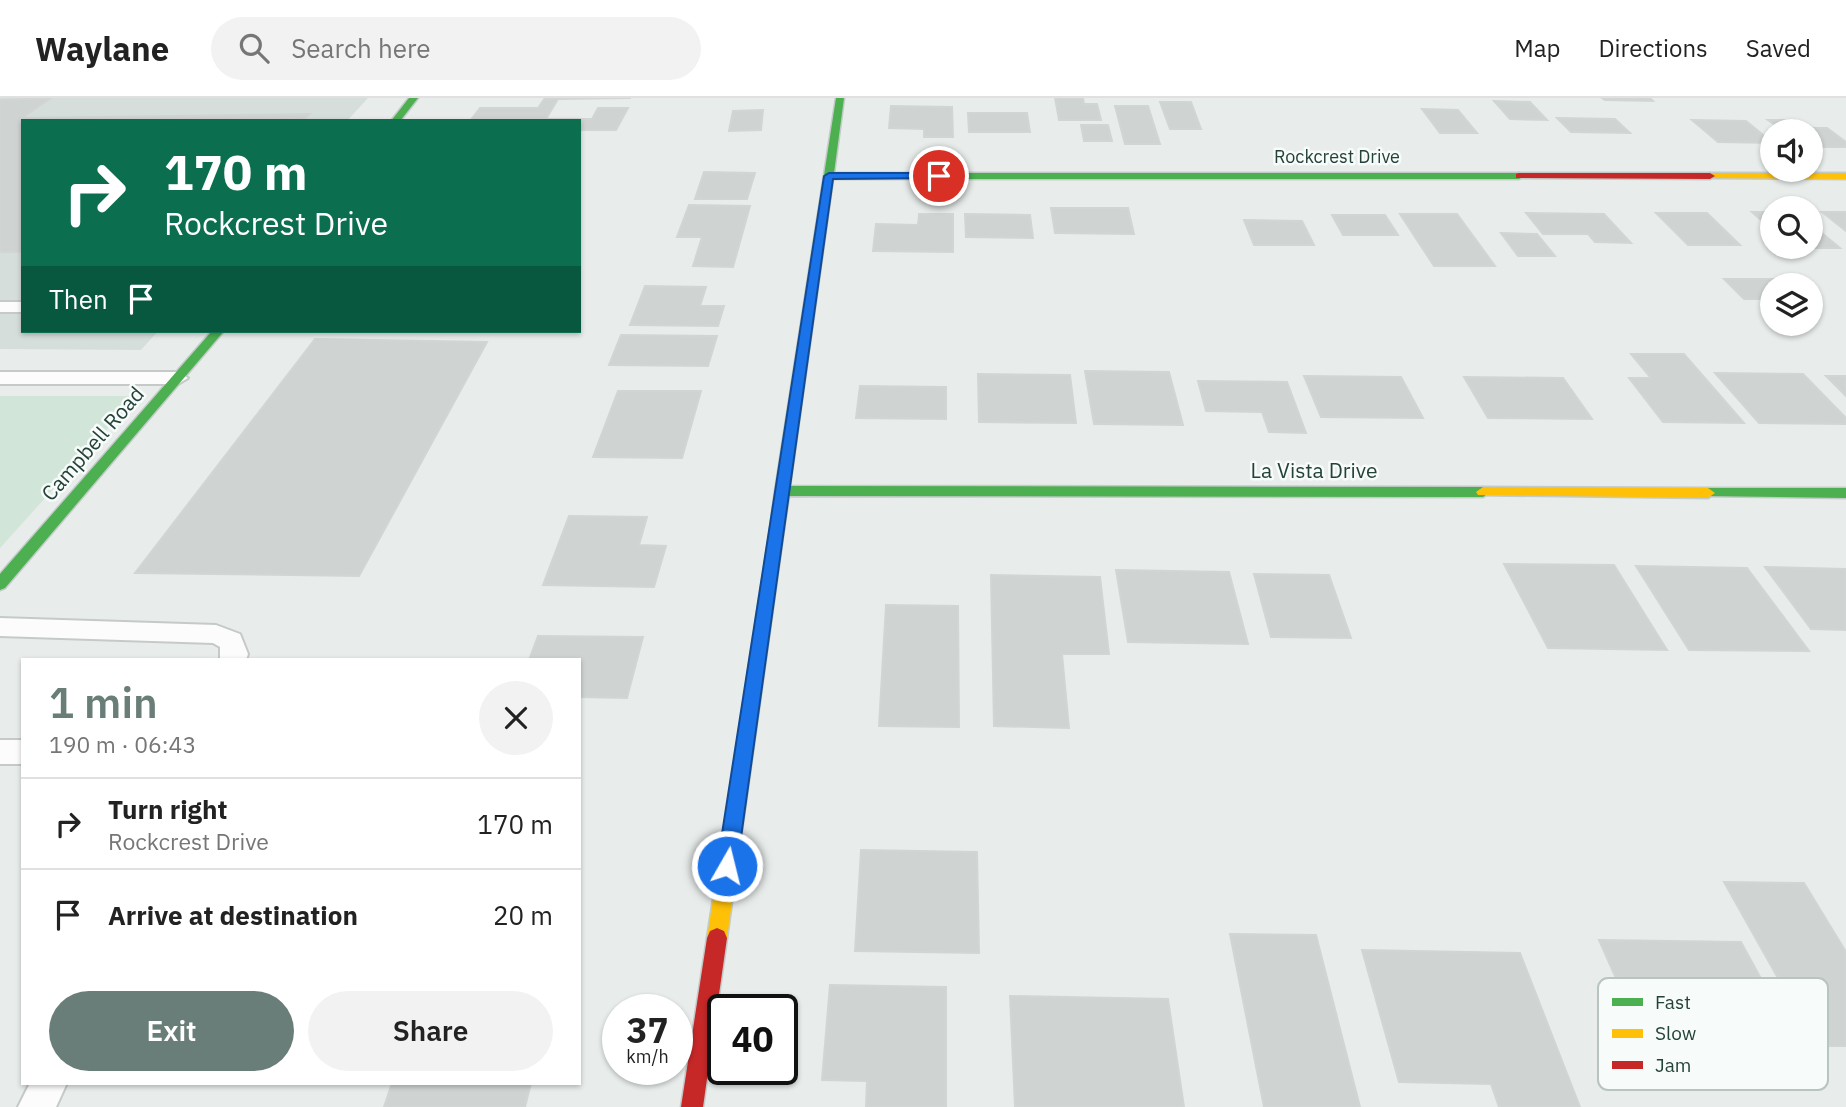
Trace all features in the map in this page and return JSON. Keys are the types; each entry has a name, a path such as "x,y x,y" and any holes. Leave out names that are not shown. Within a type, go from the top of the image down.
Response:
{"street":[{"path":"397,119 414,98"},
{"path":"692,1107 840,98"},
{"name":"Rockcrest Drive","path":"829,176 1846,176"},
{"name":"Campbell Road","path":"0,584 216,333"},
{"name":"La Vista Drive","path":"782,491 1846,493"}],"lane":[{"path":"0,307 21,307"},
{"path":"0,378 178,378"},
{"path":"0,628 216,634 231,641 234,658"},
{"path":"0,751 21,752"},
{"path":"36,1107 49,1085"}],"shaded area":[{"path":"0,98 368,98 349,119 21,119 21,333 156,333 141,350 0,349"}],"green space":[{"path":"0,396 137,396 0,548"}],"building":[{"path":"51,98 22,118 310,114 305,119 21,119 21,252 0,252 0,100"},
{"path":"545,98 631,98 558,99 546,119 472,119 480,108 538,108"},
{"path":"1055,98 1083,98 1084,104 1097,104 1101,120 1059,120"},
{"path":"1602,98 1650,98 1653,101 1605,100"},
{"path":"1494,101 1530,102 1547,120 1510,119"},
{"path":"1160,102 1191,102 1201,129 1170,129"},
{"path":"891,106 952,107 953,137 924,137 924,129 889,128"},
{"path":"1115,106 1148,106 1160,144 1125,144"},
{"path":"598,108 628,108 616,130 581,130 581,119 592,119"},
{"path":"1422,109 1458,110 1477,133 1440,133"},
{"path":"763,110 761,130 729,131 733,111"},
{"path":"968,113 1027,113 1030,132 969,132"},
{"path":"1557,118 1615,119 1630,133 1571,132"},
{"path":"1692,120 1746,121 1760,132 1760,143 1718,142"},
{"path":"1081,125 1108,125 1112,141 1084,141"},
{"path":"1823,128 1846,142 1846,147 1823,147"},
{"path":"704,172 755,173 747,199 695,199"},
{"path":"689,205 750,206 733,267 693,266 702,237 677,237"},
{"path":"1051,208 1128,208 1134,234 1055,233"},
{"path":"1823,212 1846,212 1846,231 1823,213"},
{"path":"1526,213 1604,214 1631,243 1595,242 1588,234 1543,234"},
{"path":"1656,213 1707,213 1740,245 1688,245"},
{"path":"919,214 953,214 953,252 873,251 876,224 918,225"},
{"path":"965,214 1030,215 1033,238 966,237"},
{"path":"1400,214 1457,214 1495,266 1434,266"},
{"path":"1332,215 1385,215 1398,235 1343,235"},
{"path":"1244,220 1302,221 1314,245 1254,245"},
{"path":"1501,233 1537,234 1555,256 1518,256"},
{"path":"1823,234 1840,248 1823,248"},
{"path":"1724,279 1760,279 1760,299 1744,299"},
{"path":"645,286 706,287 700,306 724,306 718,326 630,325"},
{"path":"621,335 717,336 708,366 609,365"},
{"path":"315,339 487,342 359,576 135,573"},
{"path":"1631,354 1684,354 1744,423 1663,422 1629,378 1651,378"},
{"path":"1085,371 1169,372 1183,425 1094,424"},
{"path":"1715,373 1803,374 1846,418 1846,424 1759,423"},
{"path":"978,374 1070,375 1076,423 979,422"},
{"path":"1304,376 1401,377 1423,418 1321,417"},
{"path":"1826,376 1846,376 1846,396"},
{"path":"1464,377 1563,378 1592,419 1488,418"},
{"path":"1198,381 1287,382 1306,433 1269,432 1262,412 1206,411"},
{"path":"860,386 946,387 946,419 856,418"},
{"path":"618,391 701,391 682,458 593,457"},
{"path":"569,516 647,517 639,545 666,546 654,587 543,585"},
{"path":"1504,564 1614,565 1667,650 1548,648"},
{"path":"1636,566 1747,568 1809,651 1689,650"},
{"path":"1765,567 1846,569 1846,630 1811,629"},
{"path":"1116,570 1229,572 1248,644 1128,642"},
{"path":"1254,574 1329,575 1351,638 1271,637"},
{"path":"991,575 1100,577 1109,654 1062,654 1069,728 994,726"},
{"path":"886,605 958,606 959,727 879,726"},
{"path":"538,636 643,637 627,698 581,697 581,658 530,658"},
{"path":"861,850 977,852 979,953 855,951"},
{"path":"1724,882 1804,883 1846,952 1846,1046 1828,1046 1828,978 1778,978"},
{"path":"1230,934 1316,935 1360,1107 1264,1107"},
{"path":"1599,940 1741,942 1761,978 1616,978"},
{"path":"1362,950 1520,953 1580,1107 1499,1107 1491,1084 1399,1082"},
{"path":"830,985 946,987 946,1107 866,1107 867,1081 822,1080"},
{"path":"1010,996 1168,999 1184,1107 1015,1107"},
{"path":"391,1085 530,1085 525,1107 384,1107"}],"traffic: fast":[{"path":"397,119 414,98"},
{"path":"777,529 840,98"},
{"path":"829,176 1519,176"},
{"path":"0,584 216,333"},
{"path":"782,491 1483,492"},
{"path":"1708,493 1846,493"}],"traffic: slow":[{"path":"1710,176 1846,176"},
{"path":"1483,492 1708,493"},
{"path":"717,938 777,529"}],"traffic: jam":[{"path":"1519,176 1710,176"},
{"path":"692,1107 717,938"}],"route":[{"path":"727,866 829,176 939,176"}]}
